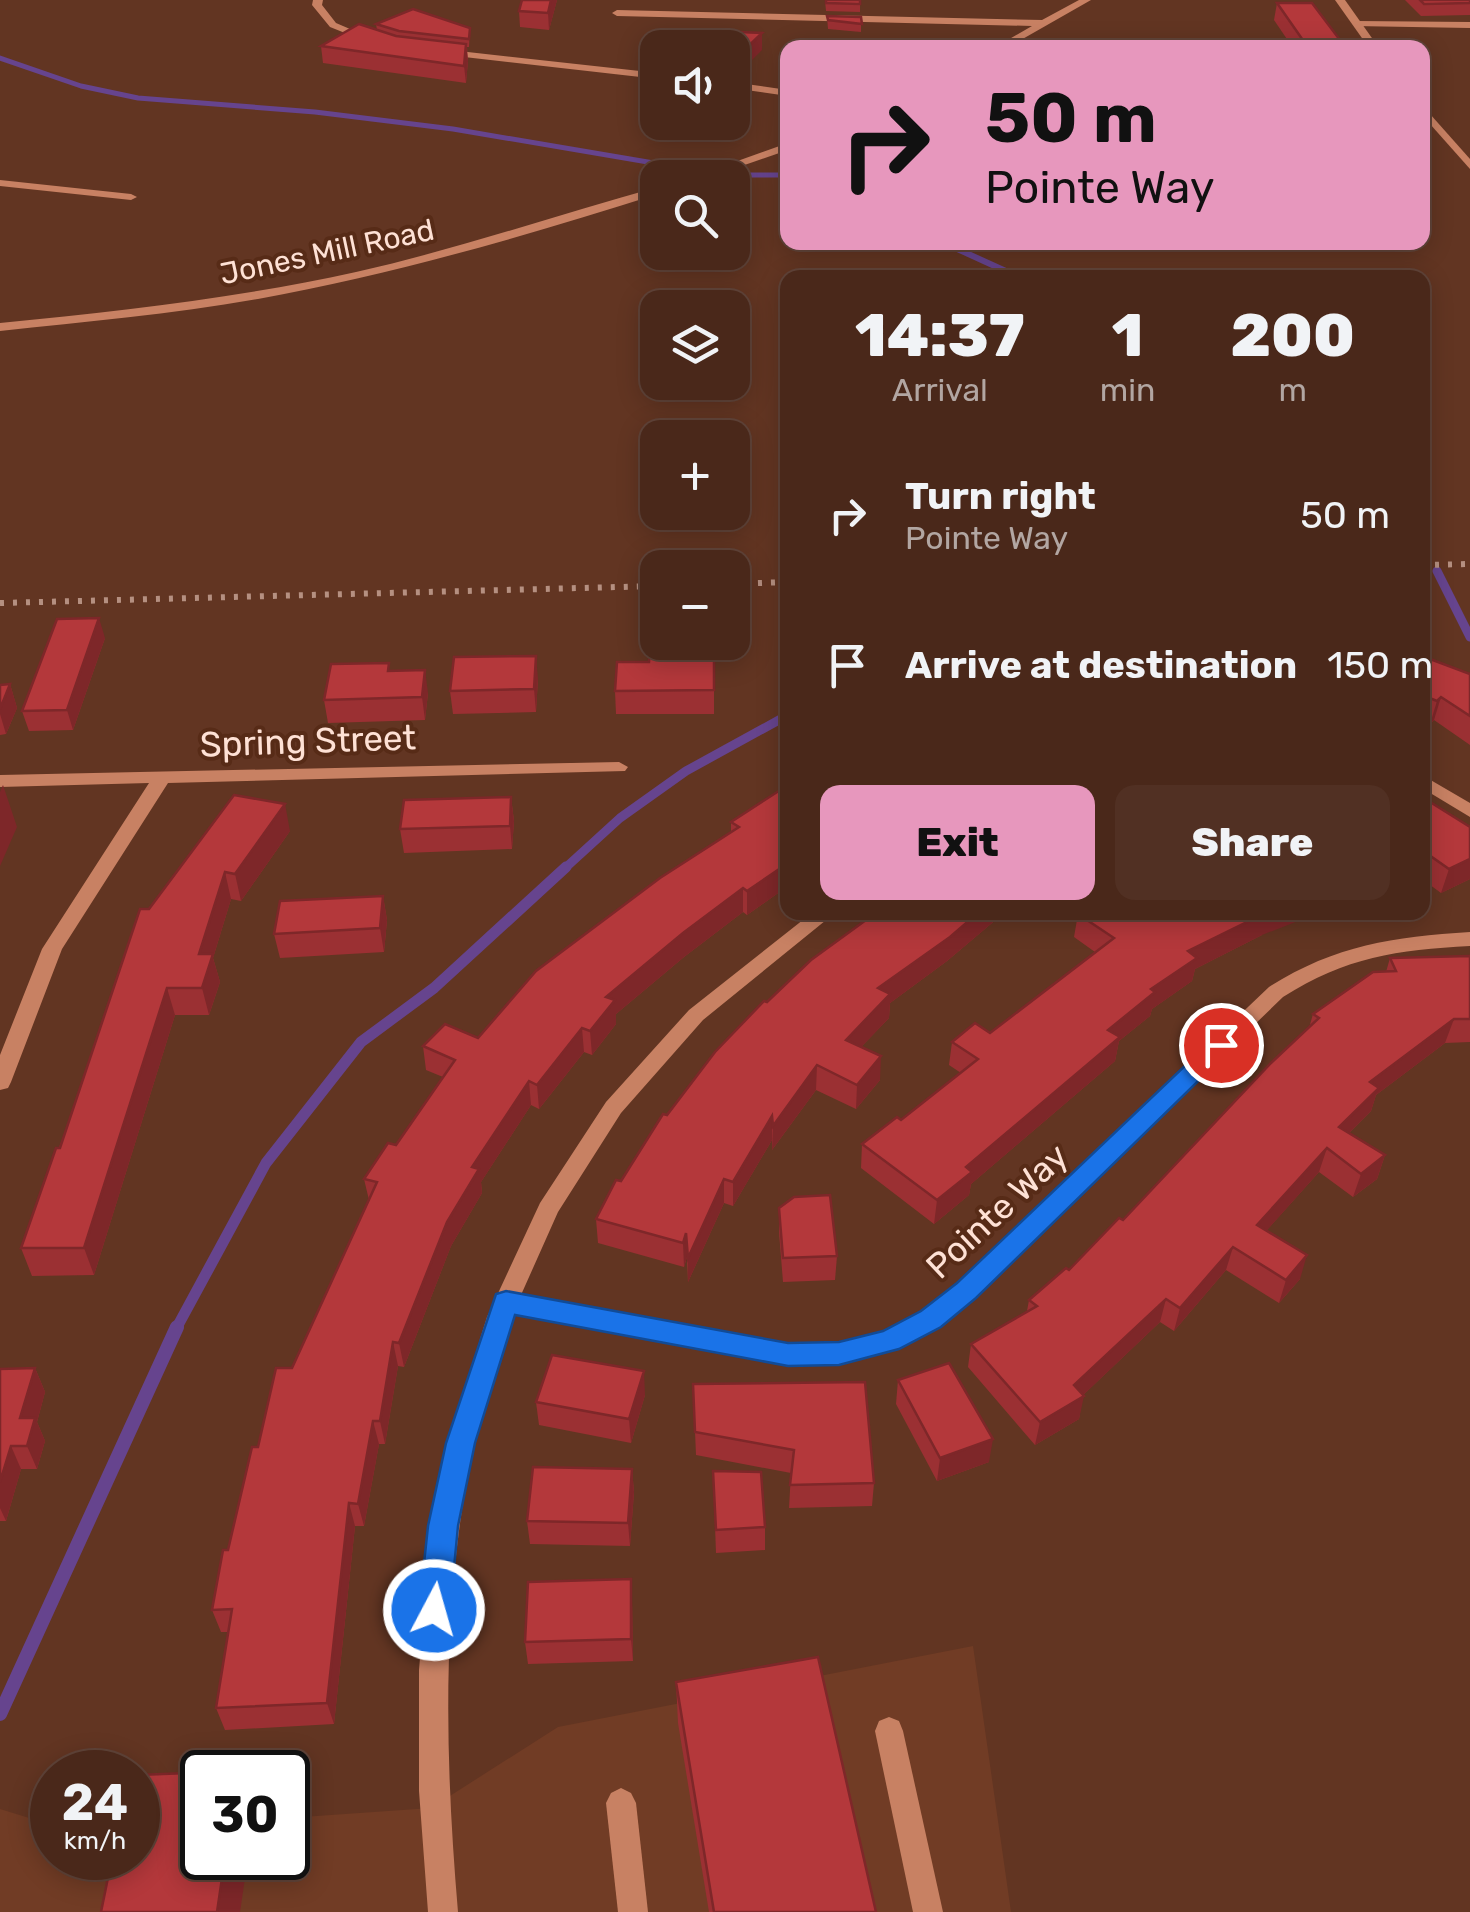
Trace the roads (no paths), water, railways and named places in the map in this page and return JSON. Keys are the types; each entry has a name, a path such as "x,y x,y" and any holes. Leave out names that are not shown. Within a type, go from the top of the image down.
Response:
{"street":[{"path":"318,0 317,5 333,25 386,44"},
{"path":"1013,40 1086,0"},
{"path":"1340,0 1368,40"},
{"path":"617,14 1042,23"},
{"path":"1357,24 1470,25"},
{"path":"430,51 640,74"},
{"path":"750,87 780,91"},
{"path":"1430,118 1470,166"},
{"path":"747,160 780,149"},
{"path":"0,183 131,197"},
{"name":"Jones Mill Road","path":"0,327 178,308 312,285 514,234 640,196"},
{"name":"Spring Street","path":"0,782 619,767"},
{"path":"0,1082 52,949 161,778"},
{"path":"1430,785 1470,811"},
{"path":"443,1912 430,1790 434,1610 443,1526 460,1443 506,1302 554,1201 637,1078 696,1016 817,920"},
{"name":"Pointe Way","path":"506,1302 788,1355 839,1354 889,1341 931,1319 966,1290 1276,992 1304,972 1362,948 1470,939"},
{"path":"889,1732 928,1912"},
{"path":"621,1803 633,1912"}],"waterway":[{"path":"0,58 81,86 138,98 315,112 453,129 640,161"},
{"path":"750,175 780,175"},
{"path":"960,250 1003,270"},
{"path":"1437,571 1470,637"},
{"path":"563,870 620,818 686,771 780,719"},
{"path":"177,1328 266,1163 361,1042 434,988 566,867"},
{"path":"0,1714 177,1328"}],"railway":[{"path":"1430,565 1470,564"},
{"path":"750,583 780,582"},
{"path":"0,603 640,586"}]}
